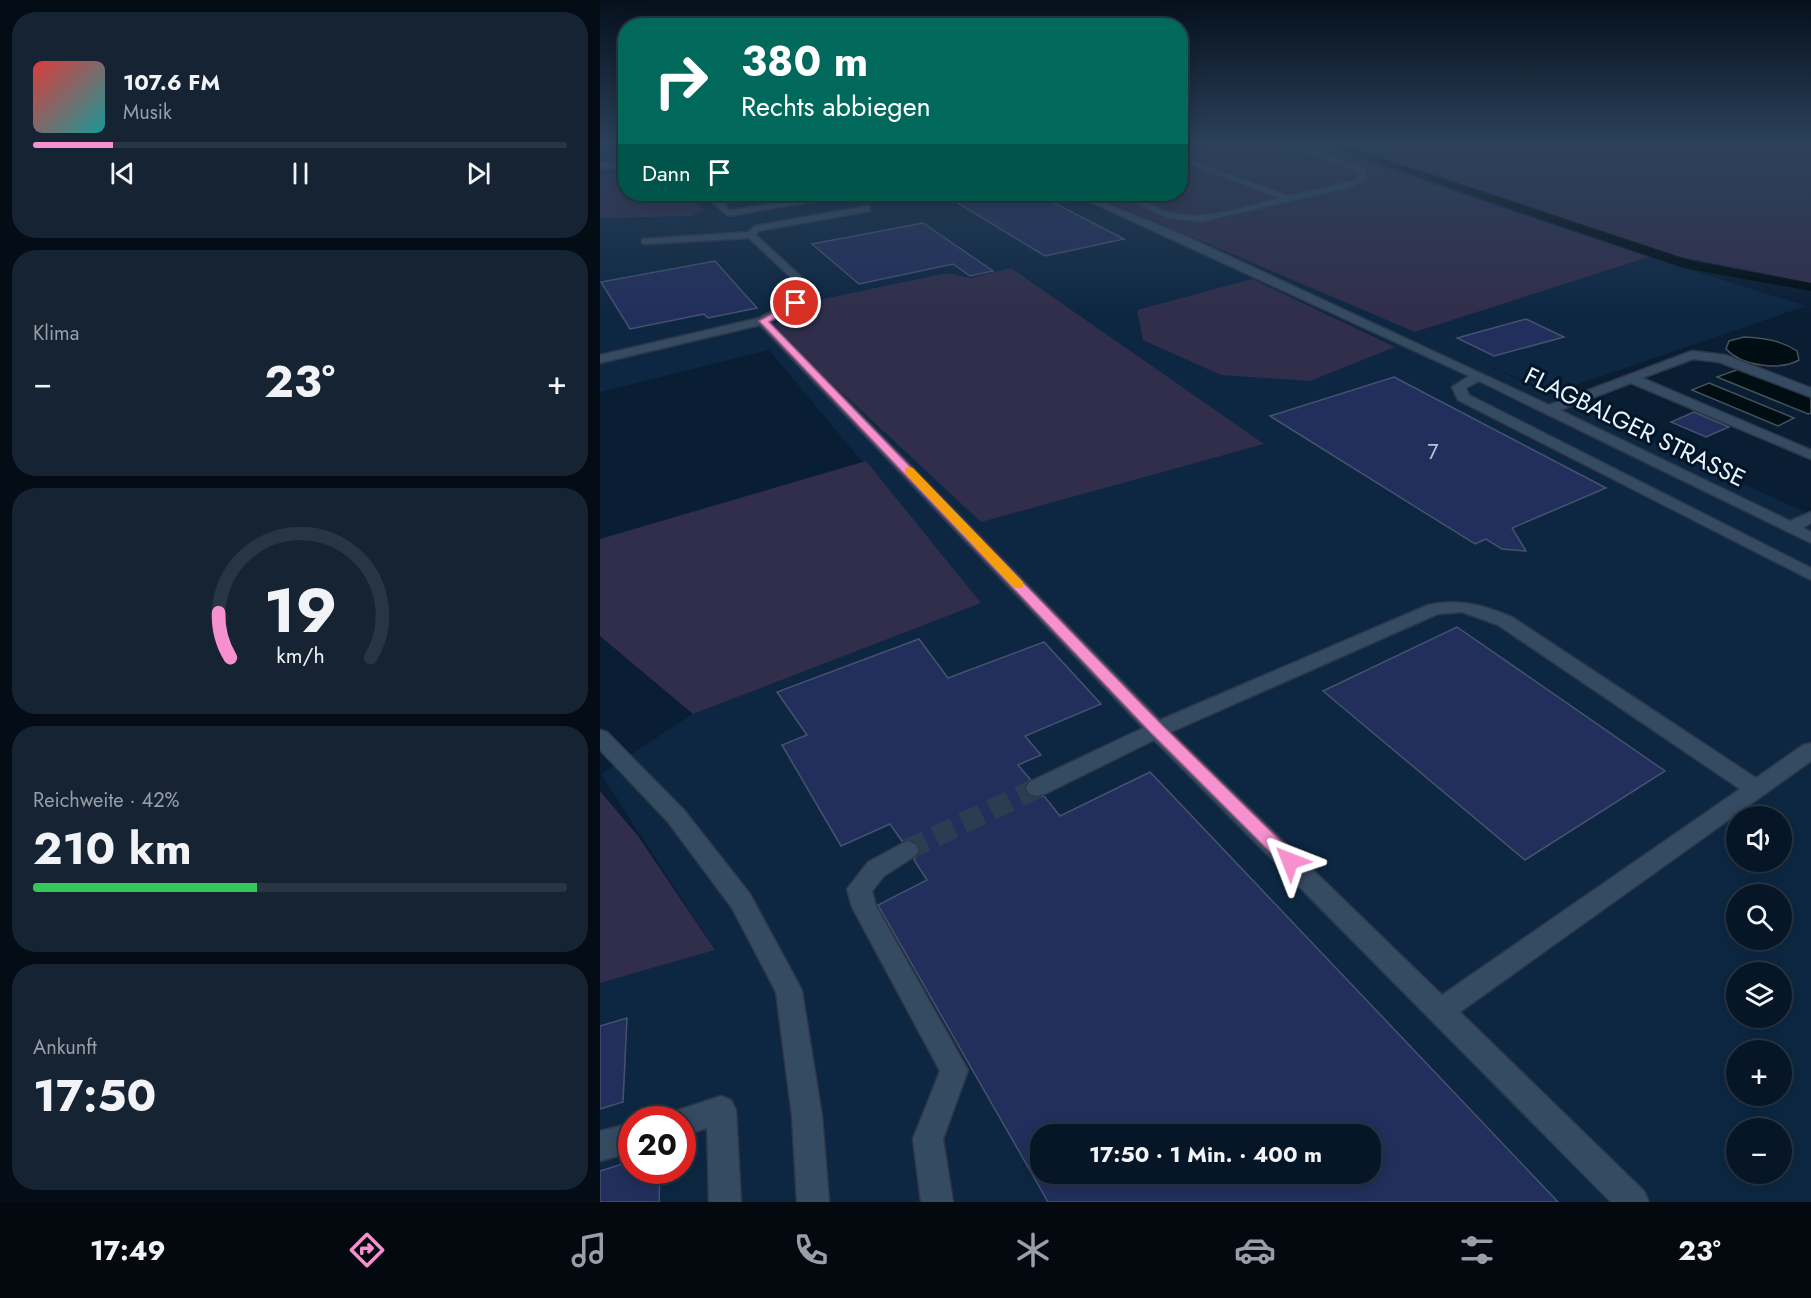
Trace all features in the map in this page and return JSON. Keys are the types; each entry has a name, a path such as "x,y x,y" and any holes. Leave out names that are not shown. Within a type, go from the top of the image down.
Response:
{"street":[{"path":"723,201 718,203 728,213 807,201"},
{"name":"FLAGBALGER STRASSE","path":"1093,201 1184,239 1439,357 1811,538"},
{"path":"1137,201 1170,216 1200,219 1280,201"},
{"path":"751,235 755,229 867,209"},
{"path":"600,359 763,321 813,293 751,235 646,241"},
{"path":"763,321 1156,729 1633,1202"},
{"path":"1548,410 1692,355 1706,354 1811,393"},
{"path":"1479,376 1460,387 1463,397 1811,575"},
{"path":"1630,378 1811,455"},
{"path":"1789,528 1811,517"},
{"path":"1037,788 1156,729 1294,667 1434,609 1455,604 1480,609 1505,621 1755,788"},
{"path":"600,737 676,816 741,901 789,990 807,1116 813,1202"},
{"path":"1441,1010 1811,750"},
{"path":"907,850 876,869 859,889 864,908 954,1070 928,1139 937,1202"},
{"path":"696,1118 721,1110 725,1202"},
{"path":"600,1146 618,1141"}],"shaded area":[{"path":"600,201 1485,201 1601,243 1415,332 1649,257 1806,306 1552,393 1482,363 1811,515 1811,1202 600,1202 600,983 715,950 601,774 693,714 980,603 769,350 600,392"},
{"path":"600,201 695,201 704,210 691,216 600,218"},
{"path":"1108,201 1484,201 1649,257 1415,332"},
{"path":"1512,201 1811,201 1811,283 1675,256"},
{"path":"1011,268 1264,444 981,522 791,345 775,324 804,303 947,273 970,278"},
{"path":"1252,279 1395,347 1310,381 1221,375 1143,340 1137,310"},
{"path":"1744,337 1785,344 1797,351 1799,360 1781,365 1761,365 1741,359 1726,349 1729,341"},
{"path":"1739,369 1811,397 1811,413 1808,414 1717,377"},
{"path":"1709,383 1794,418 1778,426 1692,390"},
{"path":"866,461 981,603 693,714 600,636 600,539"},
{"path":"600,791 638,836 715,950 600,983"}],"building":[{"path":"955,201 1051,201 1124,239 1045,256"},
{"path":"923,223 993,271 970,276 953,264 859,284 812,244"},
{"path":"715,261 757,308 708,318 704,314 630,329 601,282"},
{"path":"1526,319 1564,337 1494,356 1457,338"},
{"path":"1394,377 1606,488 1512,528 1526,551 1502,549 1486,539 1475,544 1270,416"},
{"path":"1694,412 1729,427 1706,437 1671,422"},
{"path":"1457,627 1665,771 1525,860 1323,691"},
{"path":"919,639 948,678 1044,642 1101,704 1025,736 1041,755 1018,765 1030,779 1024,787 1027,795 1036,798 1044,796 1060,816 1150,772 1558,1202 1048,1202 1038,1184 1381,1184 1381,1124 1030,1124 1030,1171 878,905 927,880 914,860 921,849 916,842 908,839 902,841 890,824 841,846 782,745 807,735 777,692"},
{"path":"627,1018 623,1102 600,1109 600,1026"},
{"path":"618,1165 618,1184 660,1184 659,1202 600,1202 600,1171"}],"waterway":[{"path":"1498,201 1689,265 1811,287"}],"tunnel":[{"path":"907,850 1037,788"}],"slow traffic":[{"path":"909,470 1019,585"}],"route":[{"path":"796,303 763,321 892,452 1156,729 1290,861"}]}
